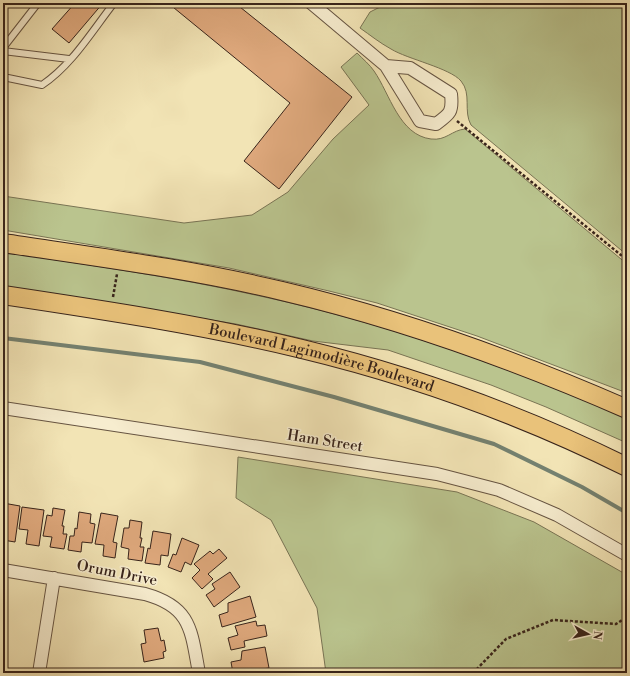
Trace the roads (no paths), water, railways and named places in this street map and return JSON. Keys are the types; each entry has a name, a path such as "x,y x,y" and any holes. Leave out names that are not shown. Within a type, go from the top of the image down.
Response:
{"main road":[{"path":"3,243 119,260 238,281 284,291 377,316 459,341 527,366 627,409"},
{"name":"Boulevard Lagimodière Boulevard","path":"3,294 110,311 230,333 303,349 391,374 464,398 530,424 627,467"}],"street":[{"path":"311,3 386,66 420,121 436,124 449,114 453,105 451,94 410,68 386,66"},
{"name":"Ham Street","path":"3,408 437,474 499,490 557,515 627,555"},
{"name":"Orum Drive","path":"3,570 162,598 175,607 185,619 192,635 199,673"},
{"path":"39,673 54,578"}],"lane":[{"path":"3,48 38,3"},
{"path":"8,78 42,85 52,78 114,3"},
{"path":"3,51 69,59"}],"waterway":[{"path":"3,338 200,362 334,397 494,444 582,487 627,513"}]}
